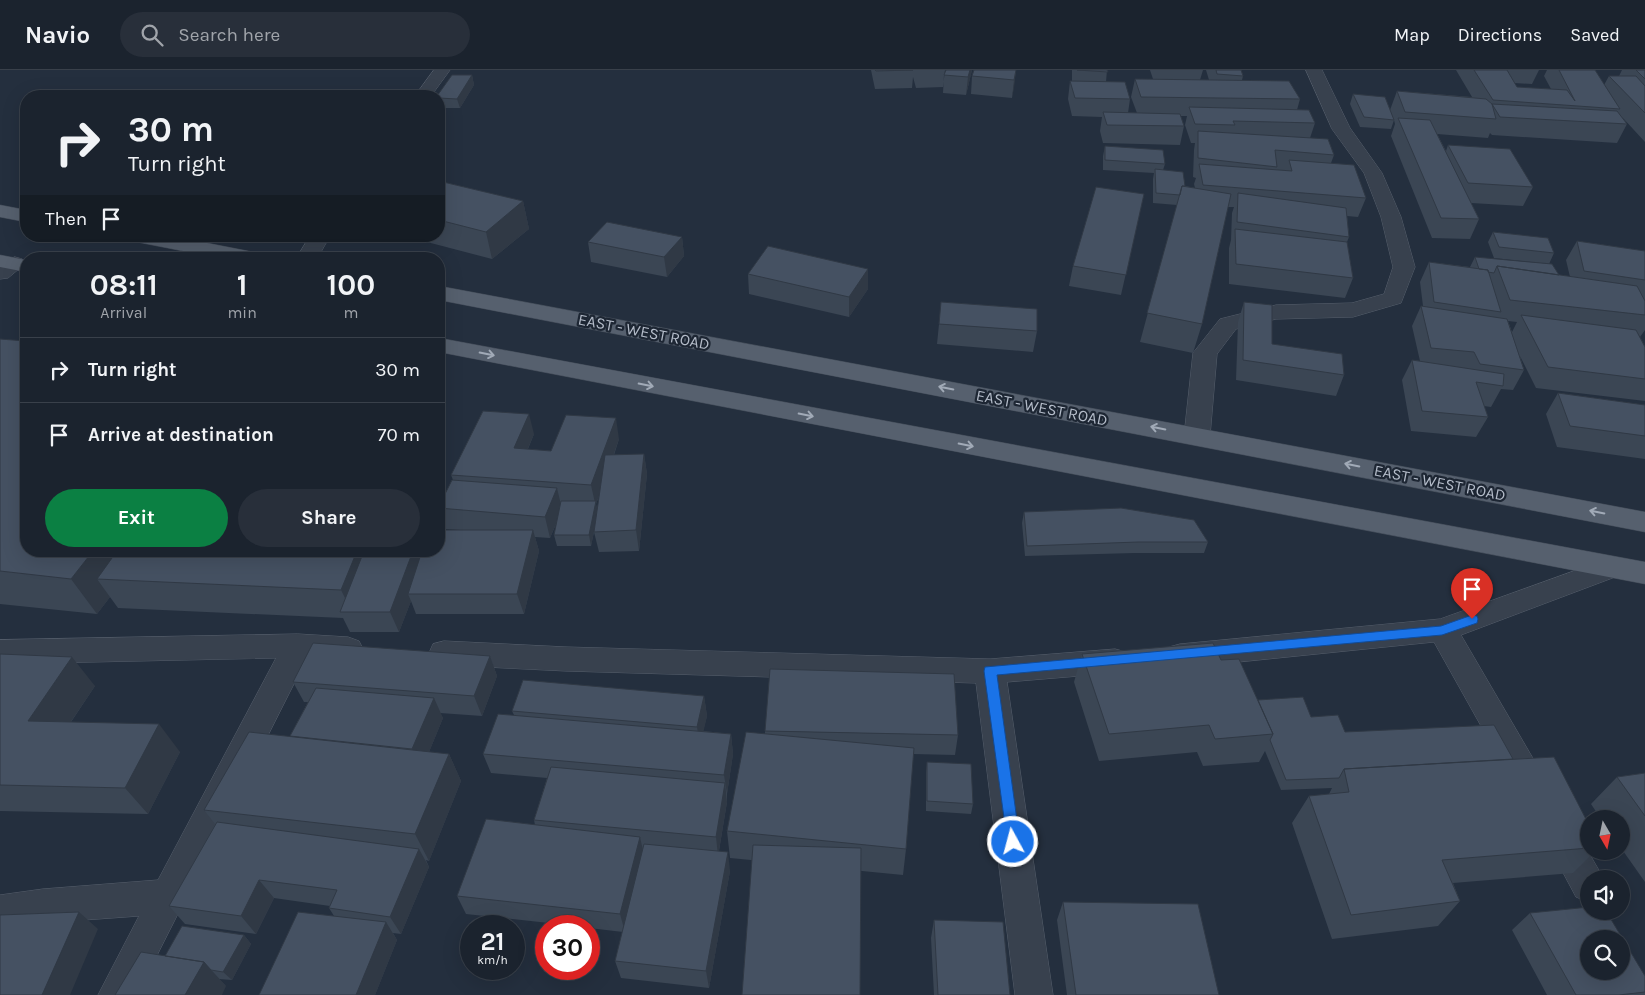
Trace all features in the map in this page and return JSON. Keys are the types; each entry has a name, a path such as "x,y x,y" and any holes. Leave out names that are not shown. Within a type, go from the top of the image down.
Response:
{"main road":[{"path":"0,211 20,215"},
{"path":"169,242 221,252"},
{"name":"EAST - WEST ROAD","path":"445,294 1645,522"},
{"path":"445,346 1645,573"}],"street":[{"path":"427,90 442,70"},
{"path":"1197,436 1205,352 1228,324 1276,312 1353,310 1392,298 1404,267 1392,217 1373,173 1341,129 1314,70"},
{"path":"417,652 566,659 990,671 1279,648 1442,630 1614,567"},
{"path":"1442,630 1580,870"},
{"path":"117,995 298,646"},
{"path":"0,652 298,646 377,650"},
{"path":"990,671 1034,995"},
{"path":"0,913 43,906 169,896"}],"building":[{"path":"875,70 913,70 876,71"},
{"path":"946,70 970,70 968,77 944,75"},
{"path":"974,70 1016,70 1014,80 972,76"},
{"path":"1077,70 1107,70 1108,72"},
{"path":"1216,70 1241,70 1243,76 1217,74"},
{"path":"1474,70 1507,70 1517,87 1567,90 1575,101 1559,70 1595,70 1620,109 1493,100"},
{"path":"1636,70 1645,70 1645,79"},
{"path":"452,75 472,75 457,99 445,98 445,90 441,90"},
{"path":"1609,76 1636,76 1645,86 1645,113"},
{"path":"1135,79 1289,81 1300,99 1141,97"},
{"path":"1070,81 1125,82 1130,99 1075,98"},
{"path":"1397,91 1486,99 1492,104 1496,119 1405,112"},
{"path":"1353,94 1385,97 1394,120 1364,117"},
{"path":"1492,104 1617,111 1627,124 1500,117"},
{"path":"1189,107 1309,110 1315,123 1233,121 1235,125 1195,124"},
{"path":"1103,112 1180,114 1184,126 1107,125"},
{"path":"1398,118 1430,120 1479,219 1441,218"},
{"path":"1198,131 1328,139 1334,155 1275,150 1277,167 1198,158"},
{"path":"1448,145 1510,149 1533,187 1468,183"},
{"path":"1105,146 1163,150 1165,164 1105,160"},
{"path":"1289,160 1354,165 1366,198 1203,185 1199,164 1292,171"},
{"path":"1155,169 1183,172 1185,186 1182,186 1180,195 1156,193"},
{"path":"445,182 523,201 486,232 445,222"},
{"path":"1182,186 1231,194 1202,324 1147,313"},
{"path":"1096,187 1144,194 1126,275 1073,266"},
{"path":"1238,193 1346,208 1349,237 1237,222"},
{"path":"607,222 682,237 664,257 588,242"},
{"path":"1235,229 1347,242 1353,278 1236,264"},
{"path":"1493,232 1548,238 1554,253 1499,247"},
{"path":"1577,241 1645,251 1645,280 1584,271"},
{"path":"768,246 868,269 849,297 748,274"},
{"path":"1475,257 1552,264 1559,275 1497,266 1494,273 1488,272 1488,270 1479,269"},
{"path":"1429,262 1488,270 1501,312 1434,302"},
{"path":"1497,266 1637,286 1645,301 1645,315 1510,300"},
{"path":"941,302 1037,309 1037,331 939,324"},
{"path":"1244,302 1272,305 1272,344 1342,354 1344,375 1243,360"},
{"path":"1421,306 1507,319 1524,370 1480,364 1474,352 1431,348"},
{"path":"1521,315 1636,330 1645,347 1645,379 1548,367"},
{"path":"0,339 20,341 20,557 88,557 71,579 0,571"},
{"path":"1412,360 1504,374 1503,386 1476,382 1488,417 1422,411"},
{"path":"1558,393 1645,405 1645,436 1570,426"},
{"path":"483,411 529,414 514,448 551,451 566,415 616,418 591,485 451,475"},
{"path":"644,454 636,530 594,532 605,455"},
{"path":"452,480 557,488 545,517 445,509 445,494"},
{"path":"561,501 596,501 589,535 554,535"},
{"path":"1121,508 1194,520 1208,542 1138,542 1027,546 1024,512"},
{"path":"445,530 533,530 517,594 408,594 420,557 445,557"},
{"path":"113,557 355,557 341,590 97,579"},
{"path":"362,557 411,557 390,612 340,612"},
{"path":"313,643 490,656 474,696 293,682"},
{"path":"1213,643 1221,660 1239,659 1273,734 1215,739 1209,725 1109,734 1082,654"},
{"path":"0,654 72,657 28,721 159,724 125,788 0,785"},
{"path":"770,669 954,674 958,735 765,731"},
{"path":"523,680 704,696 697,727 512,711"},
{"path":"316,688 434,698 412,749 290,736"},
{"path":"1303,697 1311,717 1338,715 1345,732 1494,725 1513,759 1344,769 1339,778 1286,780 1270,740 1273,734 1258,700"},
{"path":"498,714 731,734 724,775 483,754"},
{"path":"249,732 449,754 415,834 204,810"},
{"path":"746,732 914,748 906,849 727,831"},
{"path":"1554,757 1581,810 1580,849 1442,860 1460,901 1351,915 1309,796 1349,792 1344,769"},
{"path":"927,762 971,764 973,804 927,801"},
{"path":"551,767 725,783 716,837 534,820"},
{"path":"1645,773 1645,816 1617,777"},
{"path":"486,819 640,837 620,914 457,896"},
{"path":"217,822 419,849 390,917 329,908 337,890 259,880 241,916 169,906"},
{"path":"644,844 728,852 706,971 615,961"},
{"path":"753,845 861,848 860,995 742,995"},
{"path":"1063,902 1198,904 1219,995 1076,995"},
{"path":"1580,908 1580,920 1611,920 1617,930 1580,930 1580,980 1630,980 1630,951 1645,976 1645,992 1619,995 1576,995 1530,913"},
{"path":"79,912 42,995 0,995 0,915"},
{"path":"298,912 386,922 356,995 259,995"},
{"path":"934,920 1003,922 1010,995 938,995"},
{"path":"182,926 244,935 223,972 211,970 204,962 165,956"},
{"path":"141,952 204,962 185,995 115,995"}],"route":[{"path":"1013,842 990,671 1279,648 1442,630 1472,619"}]}
